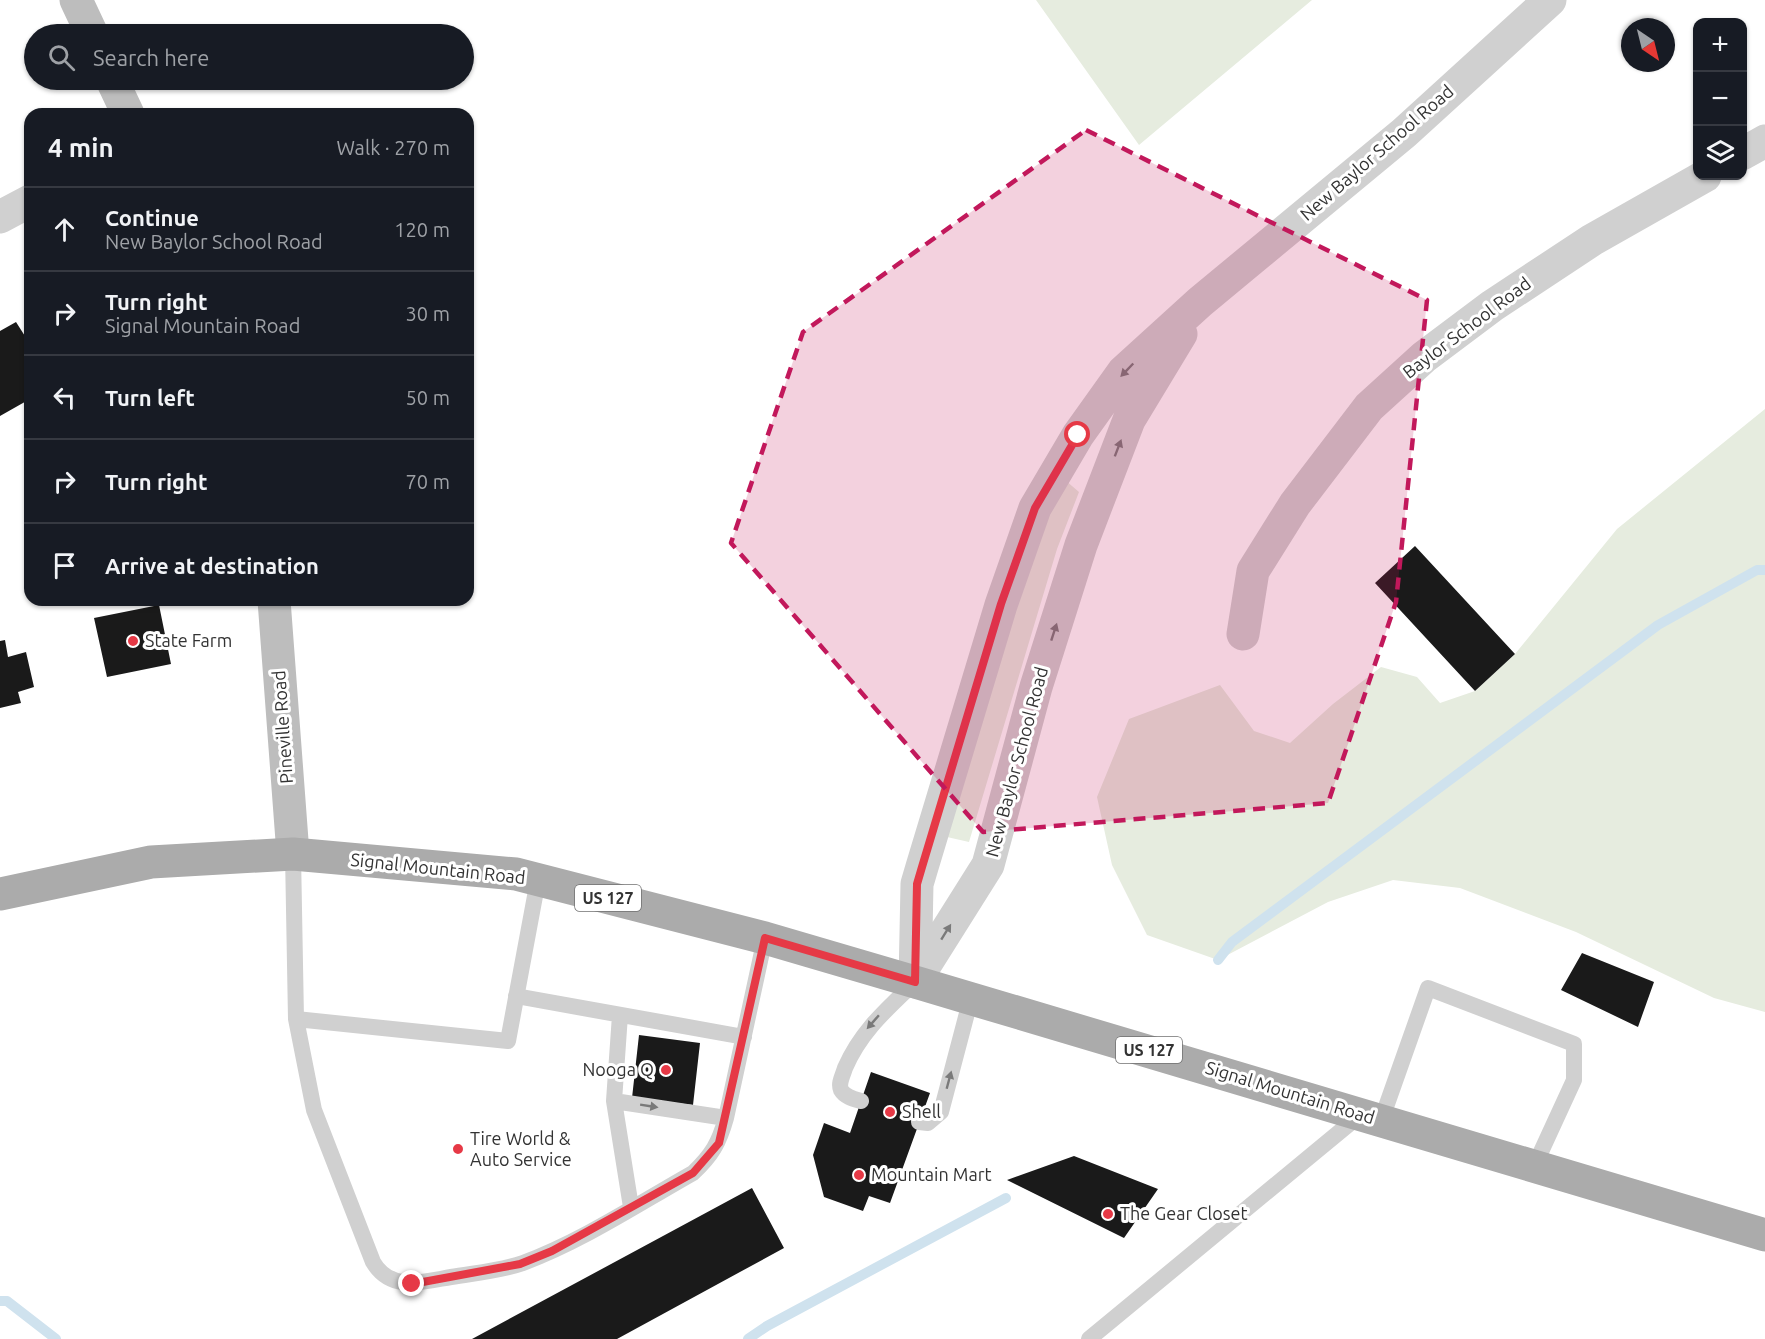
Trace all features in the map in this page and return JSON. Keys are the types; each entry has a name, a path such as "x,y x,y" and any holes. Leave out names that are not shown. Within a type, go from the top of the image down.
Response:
{"main road":[{"path":"76,0 87,24"},
{"path":"117,90 125,108"},
{"name":"Pineville Road","path":"273,606 293,854"},
{"name":"Signal Mountain Road","path":"0,894 151,862 293,854 516,874 765,938 1765,1235"}],"street":[{"name":"New Baylor School Road","path":"915,982 917,884 1001,604 1035,508 1078,435 1124,372 1200,302 1404,133 1550,0"},
{"path":"1747,152 1765,141"},
{"name":"Baylor School Road","path":"1243,634 1253,571 1295,504 1369,407 1424,357 1492,306 1592,240 1697,180"},
{"path":"0,217 24,204"},
{"name":"New Baylor School Road","path":"915,982 988,865 1036,687 1081,545 1130,420 1200,302"}],"lane":[{"path":"293,854 296,1019 314,1110 373,1262 379,1272 390,1280 412,1284 520,1264 552,1251 693,1173 719,1143 765,938"},
{"path":"296,1019 508,1041 538,880"},
{"path":"861,1101 847,1096 841,1089 840,1082 855,1044 875,1019 915,982"},
{"path":"1089,1339 1370,1118 1428,988 1574,1044 1574,1080 1534,1167"},
{"path":"516,996 744,1037"},
{"path":"919,1122 928,1123 941,1112 971,998"},
{"path":"620,1015 614,1101 631,1207"},
{"path":"614,1101 726,1118"}],"highlighted area":[{"path":"1086,130 1427,300 1396,602 1328,803 983,832 731,543 803,332"}],"shaded area":[{"path":"1036,0 1312,0 1139,145"},
{"path":"1765,409 1765,1012 1714,998 1576,932 1460,888 1393,880 1328,902 1218,960 1147,935 1112,865 1097,797 1129,719 1220,685 1254,731 1290,743 1333,704 1381,667 1417,677 1440,703 1475,691 1515,654 1617,529"},
{"path":"1065,480 1079,492 1057,549 969,842 947,837 1029,559"}],"building":[{"path":"16,322 24,335 24,402 0,416 0,331"},
{"path":"1415,546 1515,654 1475,691 1375,583"},
{"name":"State Farm","path":"159,606 171,664 107,677 94,618"},
{"path":"5,640 8,657 26,652 34,687 18,692 21,703 0,708 0,641"},
{"path":"1582,953 1654,982 1638,1027 1561,990"},
{"name":"Nooga Q","path":"639,1035 700,1043 693,1105 632,1098"},
{"path":"871,1072 930,1093 890,1203 869,1196 863,1211 824,1197 813,1155 824,1123 850,1133"},
{"name":"The Gear Closet","path":"1074,1156 1158,1189 1124,1238 1007,1180"},
{"path":"752,1188 784,1248 617,1339 472,1339"}],"waterway":[{"path":"1218,960 1232,942 1658,625 1757,570 1765,570"},
{"path":"748,1339 767,1326 1006,1198"},
{"path":"0,1301 7,1301 56,1339"}],"place":[{"name":"State Farm","path":"133,641"},
{"name":"Nooga Q","path":"666,1070"},
{"name":"Shell","path":"890,1112"},
{"name":"Tire World & Auto Service","path":"458,1149"},
{"name":"Mountain Mart","path":"859,1175"},
{"name":"The Gear Closet","path":"1108,1214"}],"route":[{"path":"412,1284 520,1264 552,1251 693,1173 719,1143 733,1089 765,938 915,982 917,884 922,867 1001,604 1035,508 1078,435"}]}
